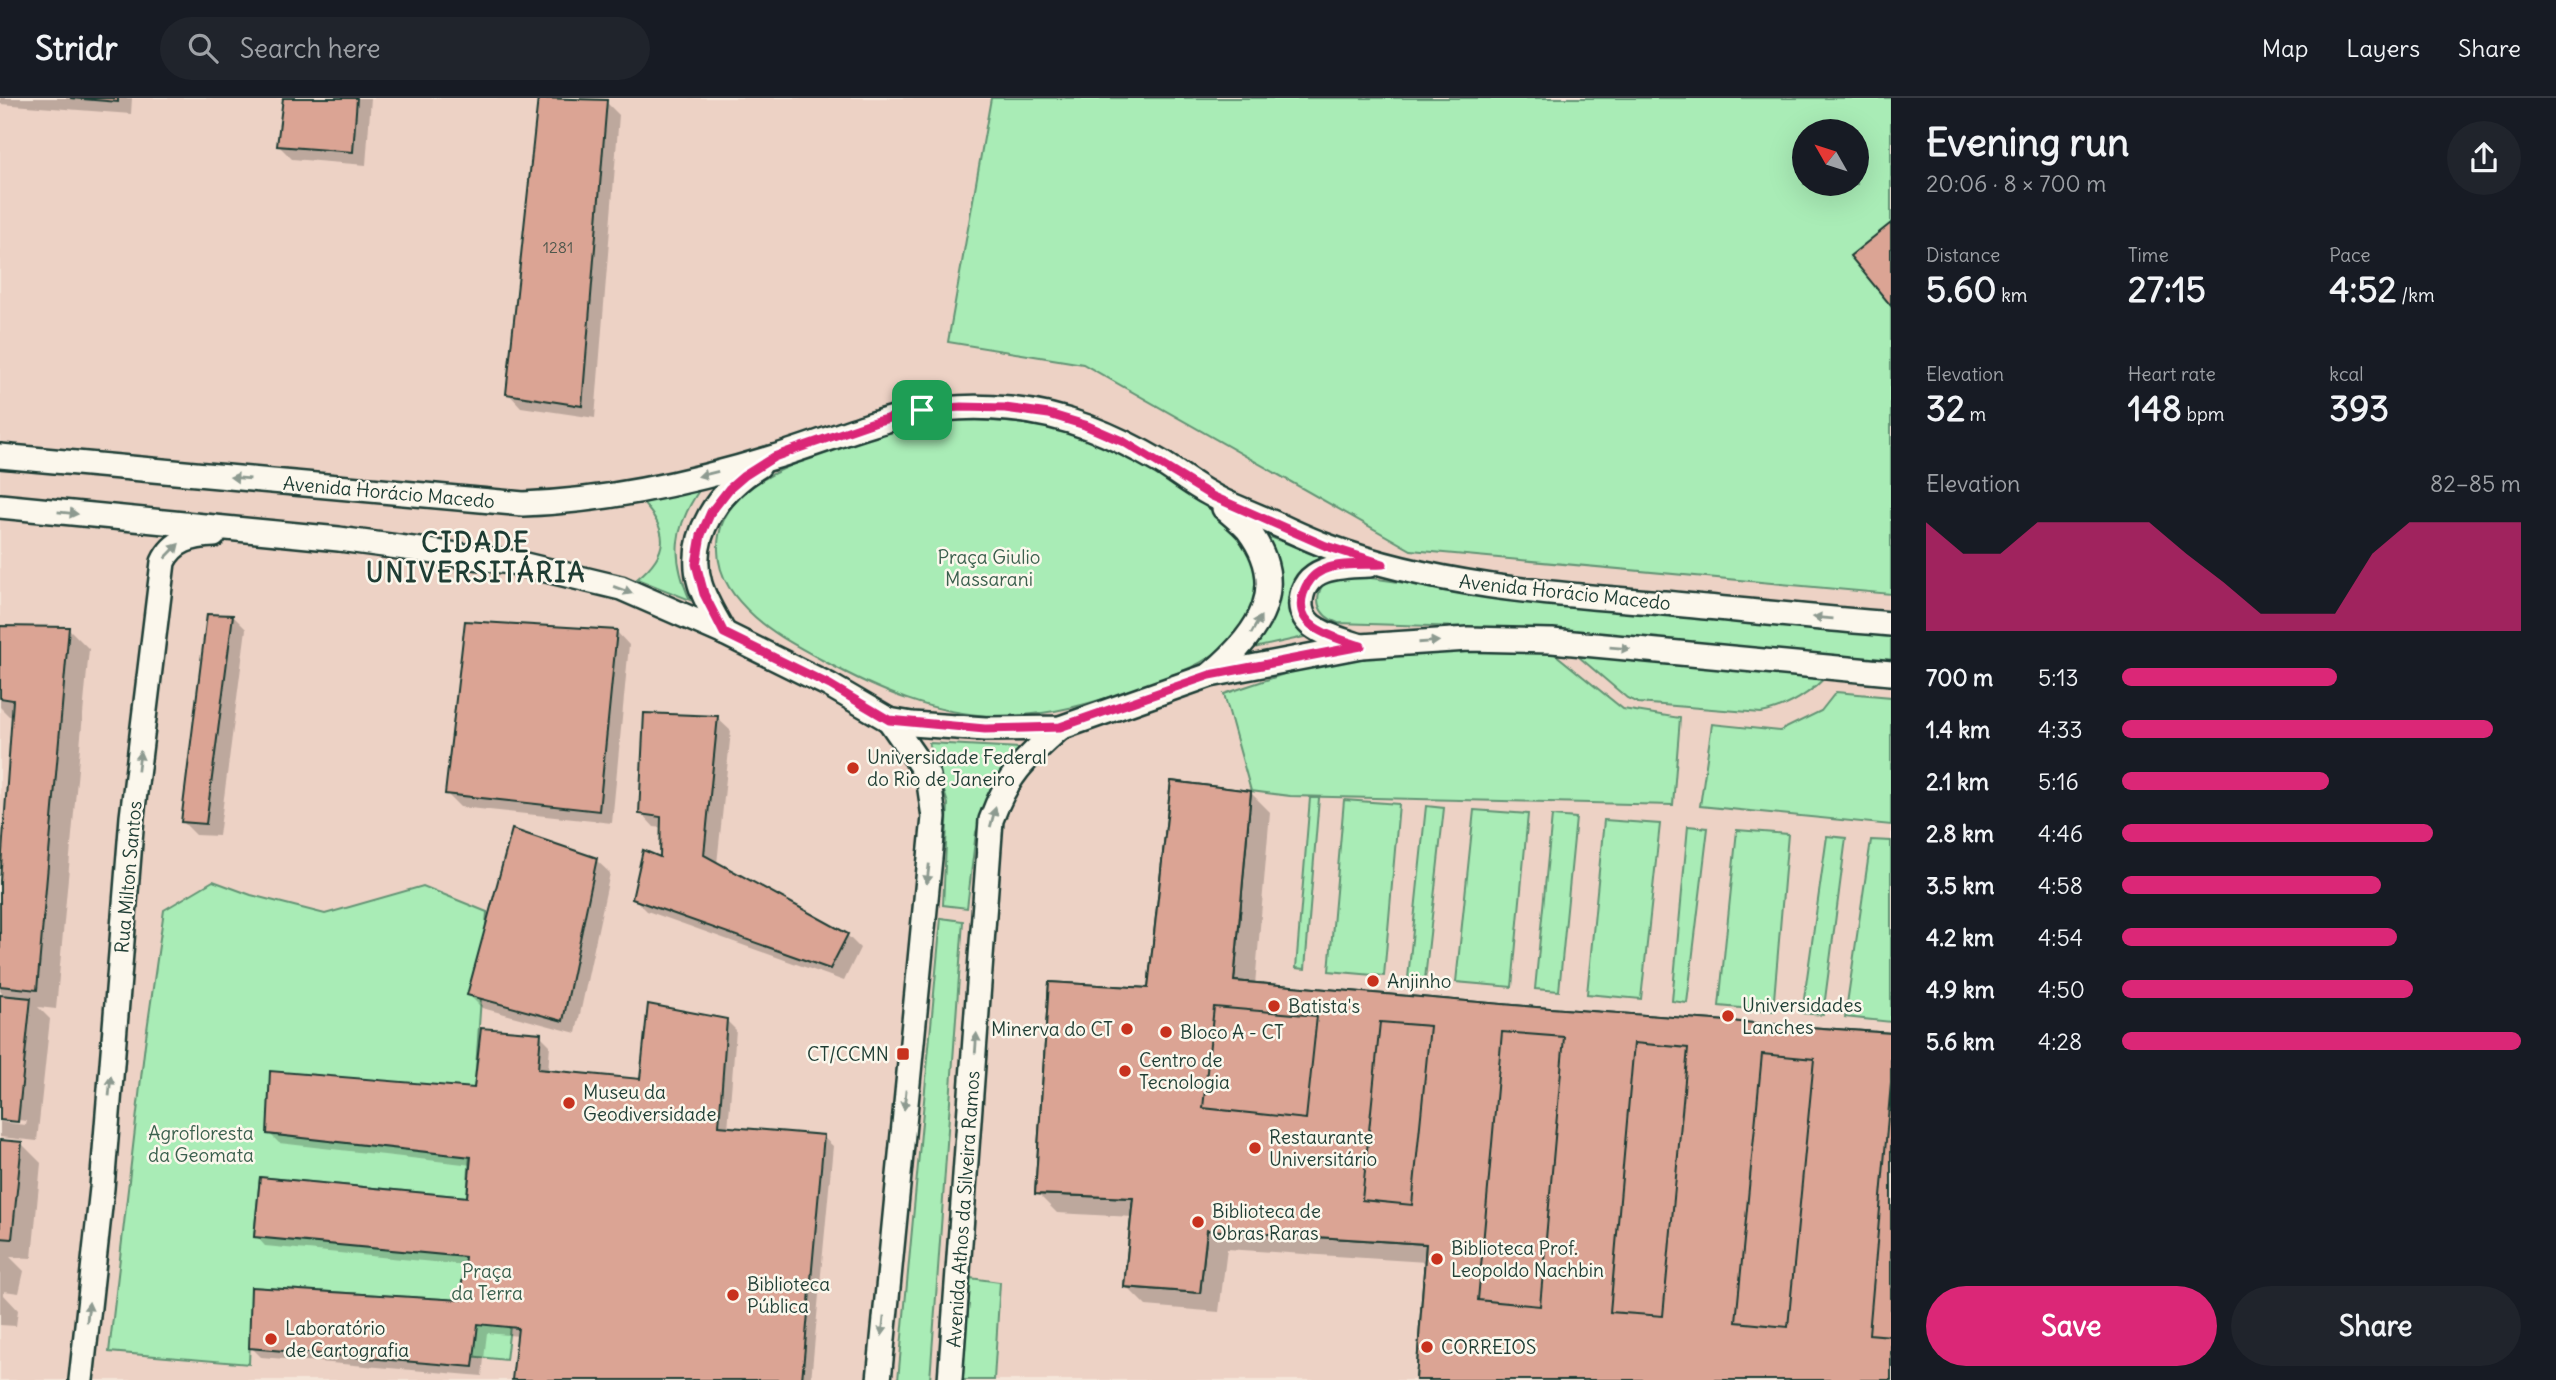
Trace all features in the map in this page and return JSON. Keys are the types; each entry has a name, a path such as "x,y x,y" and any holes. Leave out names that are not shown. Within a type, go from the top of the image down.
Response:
{"street":[{"path":"724,633 700,584 696,564 701,535 711,512 729,489 744,476 774,457 874,422 922,410 1005,408 1049,414 1085,425 1143,453 1212,496 1247,529 1263,557 1268,582 1266,606 1253,632 1237,652 1210,675"},
{"name":"Avenida Horácio Macedo","path":"0,456 523,504 567,503 633,493 774,457"},
{"name":"Avenida Horácio Macedo","path":"1212,496 1326,546 1383,564 1475,585 1891,624"},
{"path":"0,506 339,539 517,563 621,588 724,633 830,685 889,720 928,776 934,817 879,1380"},
{"name":"Rua Milton Santos","path":"81,1380 102,1188 132,817 163,562 169,551 186,538 195,536 214,534 290,542 339,539"},
{"path":"1361,646 1332,636 1308,623 1302,612 1301,600 1305,586 1313,576 1324,569 1383,564"},
{"path":"889,720 985,729 1060,727 1210,675 1361,646 1468,639 1552,641 1891,673"},
{"name":"Avenida Athos da Silveira Ramos","path":"950,1380 991,820 1000,794 1020,764 1060,727"}],"shaded area":[{"name":"Universidade Federal do Rio de Janeiro","path":"0,98 1891,98 1891,697 1836,692 1821,711 1780,731 1712,724 1700,806 1891,825 1891,1380 0,1380"}],"green space":[{"path":"991,98 1891,98 1891,594 1411,550 1083,364 948,342"},
{"name":"Praça Giulio Massarani","path":"964,420 1017,423 1069,433 1117,453 1202,503 1245,543 1256,562 1258,578 1255,614 1221,649 1198,664 1173,675 1073,707 1035,714 997,716 974,715 928,706 885,691 779,635 741,603 724,579 718,550 721,528 730,509 743,494 780,470 869,437 917,424"},
{"path":"700,489 684,517 678,543 680,570 690,600 637,579 655,560 662,542 657,522 641,501"},
{"path":"1265,535 1322,557 1302,571 1291,594 1313,635 1254,648 1270,621 1278,593 1276,564"},
{"path":"1343,574 1496,596 1891,634 1891,663 1493,628 1338,623 1321,611 1318,599 1326,580"},
{"path":"1445,649 1550,650 1623,709 1680,718 1673,805 1290,796 1251,791 1224,694 1317,663"},
{"path":"1572,651 1830,672 1799,698 1761,713 1638,703 1627,698"},
{"path":"1836,692 1891,697 1891,825 1700,806 1712,724 1780,731 1821,711"},
{"path":"929,743 1019,748 976,832 967,908 943,905 948,804"},
{"path":"1310,798 1319,798 1305,969 1296,968"},
{"path":"1344,800 1399,804 1384,976 1329,971"},
{"path":"1426,806 1444,808 1425,979 1408,978"},
{"path":"1474,810 1528,814 1512,987 1456,982"},
{"path":"1552,816 1576,818 1559,991 1535,989"},
{"path":"1604,820 1660,824 1641,999 1587,994"},
{"path":"1688,826 1708,828 1687,1003 1672,1001"},
{"path":"1737,830 1788,834 1773,1011 1719,1006"},
{"path":"1827,836 1846,838 1823,1015 1802,1013"},
{"path":"1871,840 1891,841 1891,1022 1845,1017"},
{"path":"213,881 251,895 325,914 423,886 487,912 467,1197 260,1177 254,1236 462,1256 533,1132 506,1360 451,1354 457,1300 252,1287 249,1364 109,1352 145,1044 164,910"},
{"path":"941,918 963,921 930,1380 898,1380"},
{"path":"970,1278 1000,1282 994,1380 962,1380"}],"building":[{"path":"70,98 118,98 118,102"},
{"path":"283,98 357,98 353,152 277,146"},
{"path":"538,98 607,100 582,406 506,394"},
{"path":"1891,223 1891,306 1850,256"},
{"path":"207,614 233,615 206,824 181,822"},
{"path":"465,621 617,630 599,811 445,794"},
{"path":"0,626 69,627 37,990 0,986 0,881 13,700 0,698"},
{"path":"644,713 718,716 704,855 848,934 830,969 632,899 643,850 660,857 661,817 639,814"},
{"name":"Centro de Tecnologia","path":"1171,781 1251,791 1234,981 1891,1033 1891,1380 1416,1380 1426,1244 1207,1230 1200,1293 1124,1287 1133,1198 1035,1194 1049,982 1148,988"},
{"name":"Centro de Tecnologia","path":"1171,781 1251,791 1234,981 1891,1033 1891,1083 1869,1334 1891,1336 1891,1380 1416,1380 1426,1244 1207,1230 1200,1293 1124,1287 1133,1198 1035,1194 1049,982 1148,988","holes":["1214,1007 1317,1016 1306,1119 1203,1108","1380,1022 1430,1026 1412,1205 1362,1200","1502,1032 1564,1037 1540,1306 1478,1300","1634,1043 1688,1048 1663,1316 1610,1312","1762,1054 1814,1059 1788,1327 1736,1322"]},
{"path":"512,829 597,858 563,1021 467,995"},
{"path":"0,995 31,998 18,1122 0,1120"},
{"path":"648,1004 727,1019 719,1126 824,1135 802,1380 512,1380 518,1328 478,1324 473,1367 249,1348 251,1287 460,1300 465,1257 254,1237 260,1177 467,1197 471,1157 267,1134 270,1071 474,1088 481,1028 541,1033 538,1069 640,1079"},
{"path":"0,1140 22,1142 12,1239 0,1238"}],"place":[{"name":"Universidade Federal do Rio de Janeiro","path":"853,768"},
{"name":"Anjinho","path":"1373,981"},
{"name":"Batista's","path":"1274,1006"},
{"name":"Universidades Lanches","path":"1728,1016"},
{"name":"Minerva do CT","path":"1127,1029"},
{"name":"Bloco A - CT","path":"1166,1032"},
{"name":"CT/CCMN","path":"903,1054"},
{"name":"Centro de Tecnologia","path":"1125,1071"},
{"name":"Museu da Geodiversidade","path":"569,1103"},
{"name":"Restaurante Universitário","path":"1255,1148"},
{"name":"Biblioteca de Obras Raras","path":"1198,1222"},
{"name":"Biblioteca Prof. Leopoldo Nachbin","path":"1437,1259"},
{"name":"Biblioteca Pública","path":"733,1295"},
{"name":"Laboratório de Cartografia","path":"271,1339"},
{"name":"CORREIOS","path":"1427,1347"}],"district":[{"name":"CIDADE UNIVERSITÁRIA","path":"476,558"}],"route":[{"path":"1005,408 1049,414 1085,425 1124,442 1212,496 1326,546 1383,564 1324,569 1313,576 1305,586 1301,600 1302,612 1308,623 1332,636 1361,646 1210,675 1060,727 985,729 889,720 830,685 724,633 704,594 696,564 701,535 711,512 729,489 774,457 874,422 922,410 1005,408"}],"park label":[{"name":"Agrofloresta da Geomata","path":"201,1144"},
{"name":"Praça da Terra","path":"487,1282"}]}
